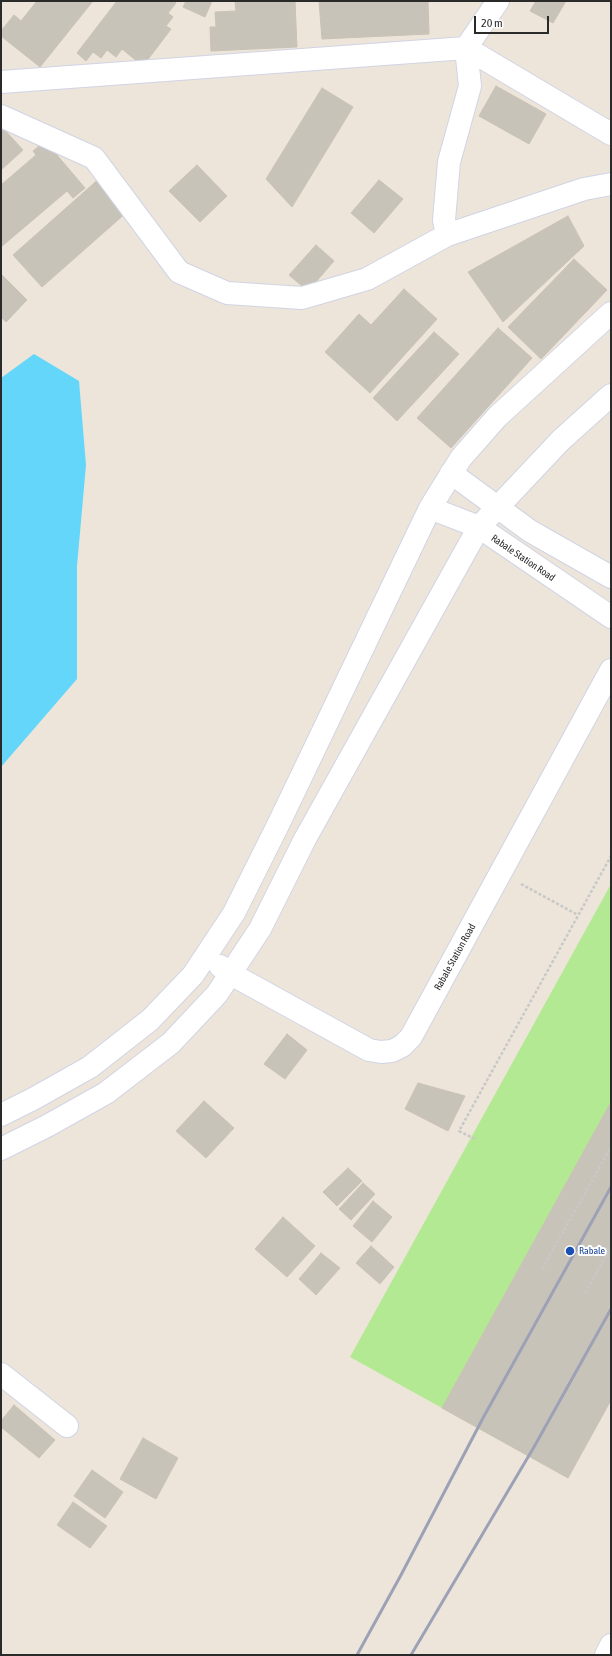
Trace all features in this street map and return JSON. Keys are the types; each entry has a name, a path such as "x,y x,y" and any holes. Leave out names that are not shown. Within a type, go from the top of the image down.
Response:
{"street":[{"path":"446,235 444,220 449,162 470,86 466,48 498,1"},
{"path":"1,82 466,48 611,134"},
{"path":"1,116 94,158 179,272 227,293 302,298 367,279 446,235 584,189 611,184"},
{"path":"1,1115 90,1067 150,1020 194,975 241,900 430,508 461,458 497,417 611,313"},
{"path":"1,1149 47,1126 106,1093 171,1043 217,994 260,929 309,832 479,527 561,440 611,395"},
{"path":"452,473 530,531 611,577"},
{"name":"Rabale Station Road","path":"430,508 479,527 611,617"},
{"name":"Rabale Station Road","path":"206,957 231,974 369,1050 380,1052 392,1051 402,1046 411,1037 611,670"},
{"path":"1,1374 67,1426"},
{"path":"606,1655 611,1645"}],"path":[{"path":"475,1139 459,1131 611,856"},
{"path":"500,872 578,915"},
{"path":"542,1269 611,1146"},
{"path":"585,1293 611,1247"}],"green space":[{"path":"611,884 611,1102 442,1408 350,1357"}],"water":[{"path":"34,354 79,381 86,465 77,566 77,679 1,767 1,378"}],"building":[{"path":"37,1 93,1 40,67 1,36 1,31 14,15 21,21"},
{"path":"117,1 173,1 176,3 168,13 173,17 166,26 171,29 143,66 122,49 116,57 107,50 101,58 93,52 86,61 77,53"},
{"path":"186,1 212,1 205,17 183,7"},
{"path":"235,1 295,1 297,47 211,51 210,27 216,27 215,12 236,11"},
{"path":"319,1 428,1 429,34 322,39"},
{"path":"536,1 566,1 553,23 530,11"},
{"path":"496,86 546,114 529,144 479,116"},
{"path":"322,88 353,107 292,207 266,179"},
{"path":"1,126 23,150 1,170"},
{"path":"45,141 85,188 73,198 67,191 1,247 1,185 36,155 33,151"},
{"path":"197,165 227,196 200,222 169,191"},
{"path":"101,177 127,212 42,287 13,255"},
{"path":"379,180 403,199 374,233 351,213"},
{"path":"568,216 584,246 503,322 468,272"},
{"path":"316,245 334,261 308,291 289,275"},
{"path":"574,259 607,290 541,359 508,327"},
{"path":"1,274 27,300 6,322 1,317"},
{"path":"404,289 437,319 370,393 325,352 359,314 371,325"},
{"path":"498,328 532,358 451,448 417,418"},
{"path":"434,332 459,354 397,421 373,398"},
{"path":"287,1034 307,1050 285,1079 264,1064"},
{"path":"418,1083 465,1096 448,1131 405,1109"},
{"path":"204,1101 234,1128 206,1158 176,1131"},
{"name":"Rabale","path":"611,1102 611,1400 568,1478 442,1408"},
{"path":"348,1168 362,1181 337,1206 323,1192"},
{"path":"363,1183 375,1194 351,1220 339,1209"},
{"path":"373,1201 392,1217 372,1242 353,1226"},
{"path":"283,1217 315,1246 287,1277 255,1249"},
{"path":"371,1246 394,1267 380,1284 356,1263"},
{"path":"321,1253 340,1268 316,1295 299,1279"},
{"path":"14,1405 55,1440 39,1458 1,1427 1,1421"},
{"path":"143,1438 178,1458 156,1499 120,1479"},
{"path":"92,1470 123,1492 105,1518 74,1496"},
{"path":"73,1502 107,1526 90,1548 57,1525"}],"railway":[{"path":"357,1655 401,1575 483,1418 611,1187"},
{"path":"411,1655 534,1447 611,1309"}],"place":[{"name":"Rabale","path":"570,1251"}]}
